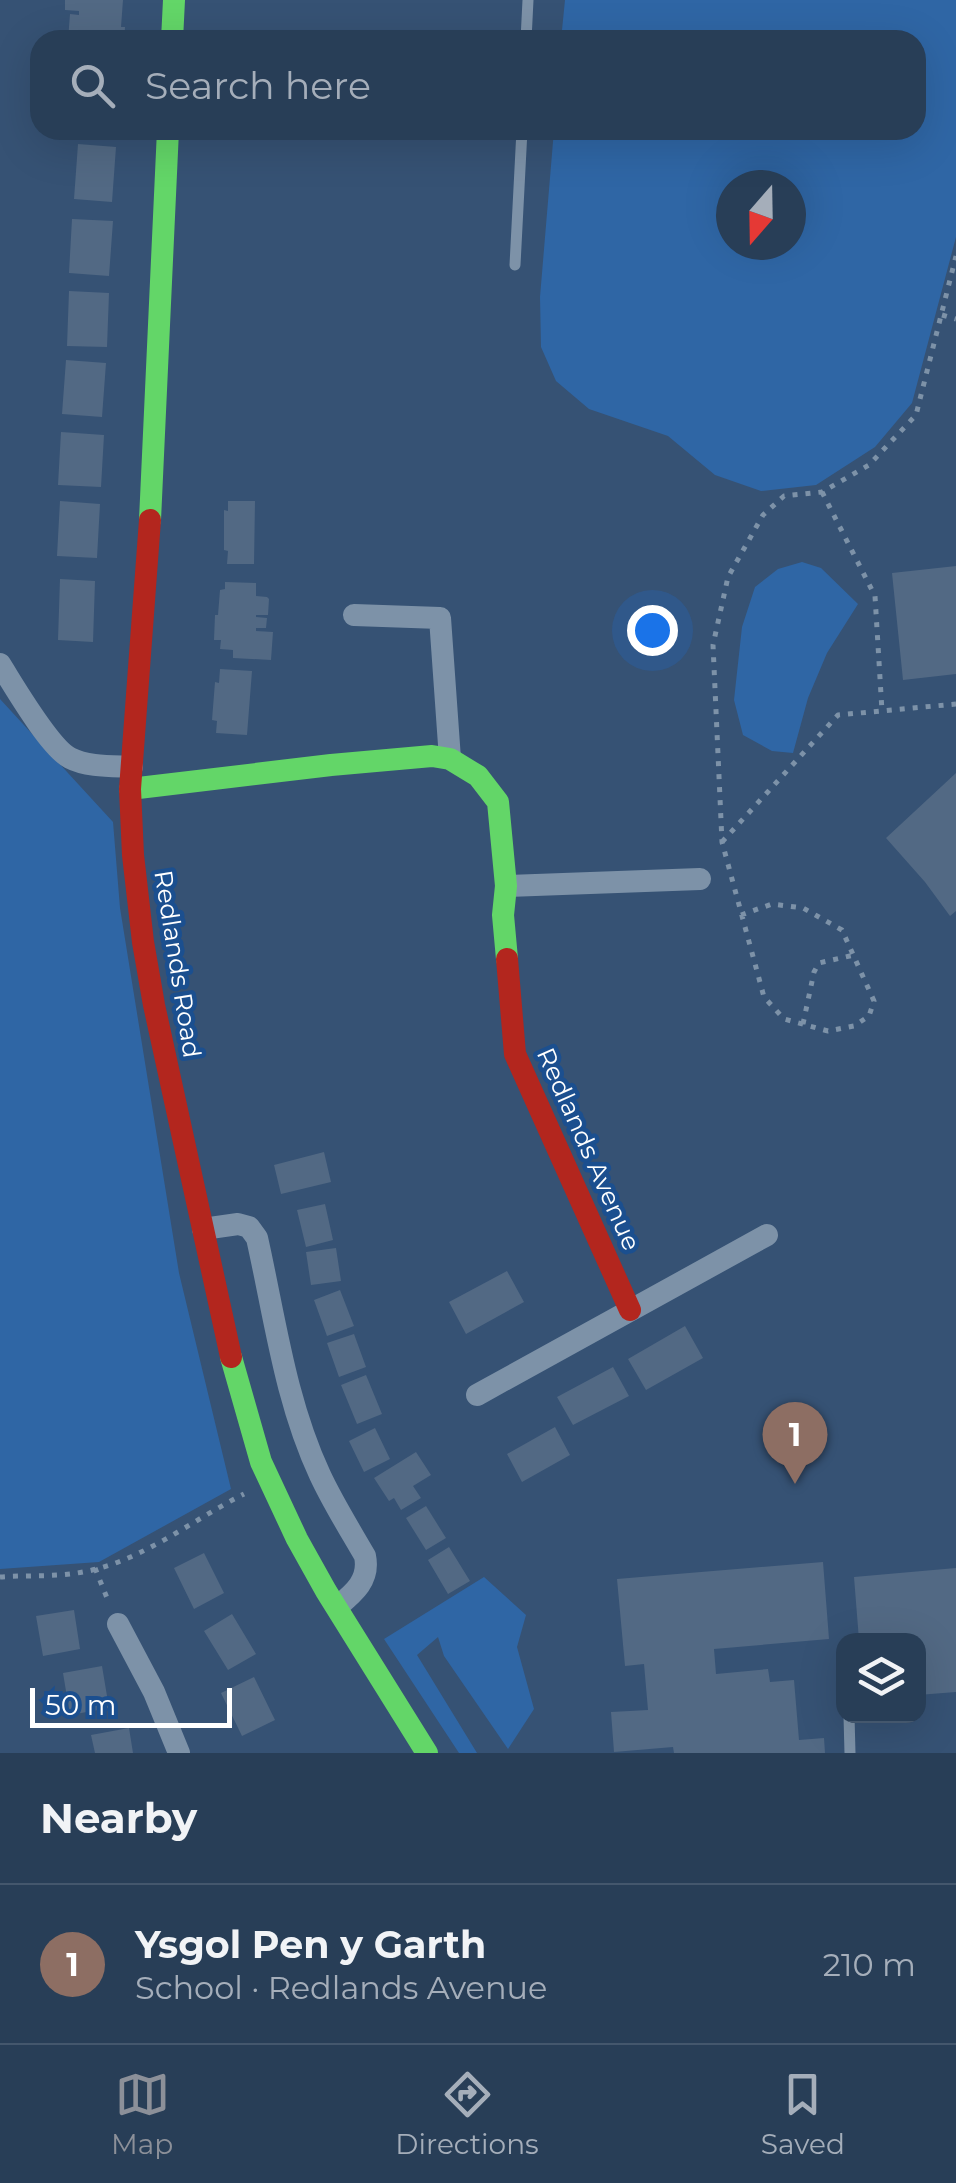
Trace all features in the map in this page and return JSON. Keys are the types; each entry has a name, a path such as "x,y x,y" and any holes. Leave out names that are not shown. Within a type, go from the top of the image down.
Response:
{"main road":[{"path":"172,30 174,0"},
{"name":"Redlands Road","path":"168,140 150,522 131,778 134,865 143,942 203,1229 252,1436 297,1540 427,1753"},
{"path":"131,778 432,756 450,759"},
{"name":"Redlands Avenue","path":"450,759 478,776 498,802 515,1054 630,1310"}],"street":[{"path":"354,615 440,618 450,759"},
{"path":"0,664 56,747 69,758 131,778"},
{"path":"506,886 700,879"},
{"path":"203,1229 238,1224 249,1227 256,1238 280,1355 307,1443 320,1476 366,1556 368,1569 360,1586 337,1607"},
{"path":"477,1395 767,1235"},
{"path":"118,1624 154,1692 179,1753"}],"lane":[{"path":"526,30 528,0"},
{"path":"515,265 521,140"},
{"path":"849,1723 850,1753"}],"path":[{"path":"740,915 772,904 803,908 842,930 874,1001 869,1016 854,1026 828,1031 784,1018 764,997 740,915 722,842 713,645 728,577 763,515 784,496 822,492 869,465 916,416 956,256"},
{"path":"942,314 956,318"},
{"path":"822,492 875,596 882,711"},
{"path":"722,842 838,715 956,704"},
{"path":"803,1024 819,963 854,955"},
{"path":"0,1577 79,1573 126,1558 269,1482"},
{"path":"94,1568 118,1624"}],"shaded area":[{"path":"565,0 956,0 956,237 912,403 875,447 816,485 761,491 715,475 668,436 589,409 556,381 541,347 540,297 553,140 926,140 926,30 562,30"},
{"path":"802,562 821,568 858,604 827,653 808,698 793,753 772,751 743,735 734,700 742,627 755,587 778,569"},
{"path":"0,699 113,822 120,908 179,1273 231,1489 99,1562 0,1569"},
{"path":"484,1577 526,1615 517,1647 534,1709 508,1749 444,1656 438,1637 417,1655 477,1753 459,1753 384,1639"}],"building":[{"path":"65,0 123,0 121,27 125,30 69,30 70,14 79,15 79,11 65,10"},
{"path":"78,144 116,147 112,202 74,199"},
{"path":"72,219 113,221 109,276 69,273"},
{"path":"69,291 109,293 107,347 67,346"},
{"path":"66,360 106,363 102,417 62,414"},
{"path":"61,432 104,435 101,487 58,485"},
{"path":"60,501 100,504 97,558 57,556"},
{"path":"228,501 255,501 254,564 227,564 224,510 228,511"},
{"path":"956,566 956,674 903,680 892,573"},
{"path":"60,579 95,581 93,642 58,640"},
{"path":"225,582 256,583 256,596 269,599 268,615 256,615 267,618 266,628 256,631 273,632 271,660 233,658 233,650 220,649 221,640 214,640 215,615"},
{"path":"220,669 252,671 247,735 216,733 217,721 212,720"},
{"path":"956,773 956,911 950,916 886,838"},
{"path":"324,1152 331,1182 281,1194 274,1165"},
{"path":"325,1204 333,1240 306,1247 297,1210"},
{"path":"336,1248 341,1281 311,1285 306,1252"},
{"path":"507,1271 524,1302 466,1334 449,1302"},
{"path":"340,1290 354,1326 327,1336 314,1300"},
{"path":"685,1326 703,1358 646,1390 628,1359"},
{"path":"354,1334 366,1367 339,1377 327,1343"},
{"path":"613,1367 629,1396 573,1425 557,1397"},
{"path":"366,1375 382,1414 357,1424 341,1385"},
{"path":"555,1427 570,1455 522,1482 507,1454"},
{"path":"375,1428 390,1459 364,1472 349,1441"},
{"path":"416,1452 431,1475 413,1486 421,1498 401,1510 394,1498 389,1501 374,1478"},
{"path":"426,1506 446,1538 426,1550 406,1518"},
{"path":"449,1547 470,1581 448,1594 428,1560"},
{"path":"204,1553 224,1593 194,1609 174,1568"},
{"path":"823,1562 829,1639 714,1649 716,1674 768,1669 770,1682 794,1680 799,1740 824,1738 825,1753 674,1753 673,1747 614,1752 611,1712 648,1710 644,1664 625,1666 617,1579"},
{"path":"956,1568 956,1692 926,1694 926,1633 858,1633 854,1577"},
{"path":"74,1610 80,1649 43,1656 36,1616"},
{"path":"232,1614 256,1654 228,1670 204,1631"},
{"path":"102,1666 109,1708 70,1715 63,1673"},
{"path":"254,1677 275,1720 242,1736 221,1693"},
{"path":"129,1728 133,1753 95,1753 91,1735"}],"traffic: fast":[{"path":"172,30 174,0"},
{"path":"150,520 168,140"},
{"path":"130,789 331,765 432,756 450,759 478,776 498,802 506,886 503,915 507,959"},
{"path":"231,1357 261,1462 297,1539 427,1753"}],"traffic: jam":[{"path":"150,520 130,789 133,855 154,1005 231,1357"},
{"path":"507,959 515,1054 630,1310"}],"place":[{"name":"Ysgol Pen y Garth","path":"795,1484"}]}
